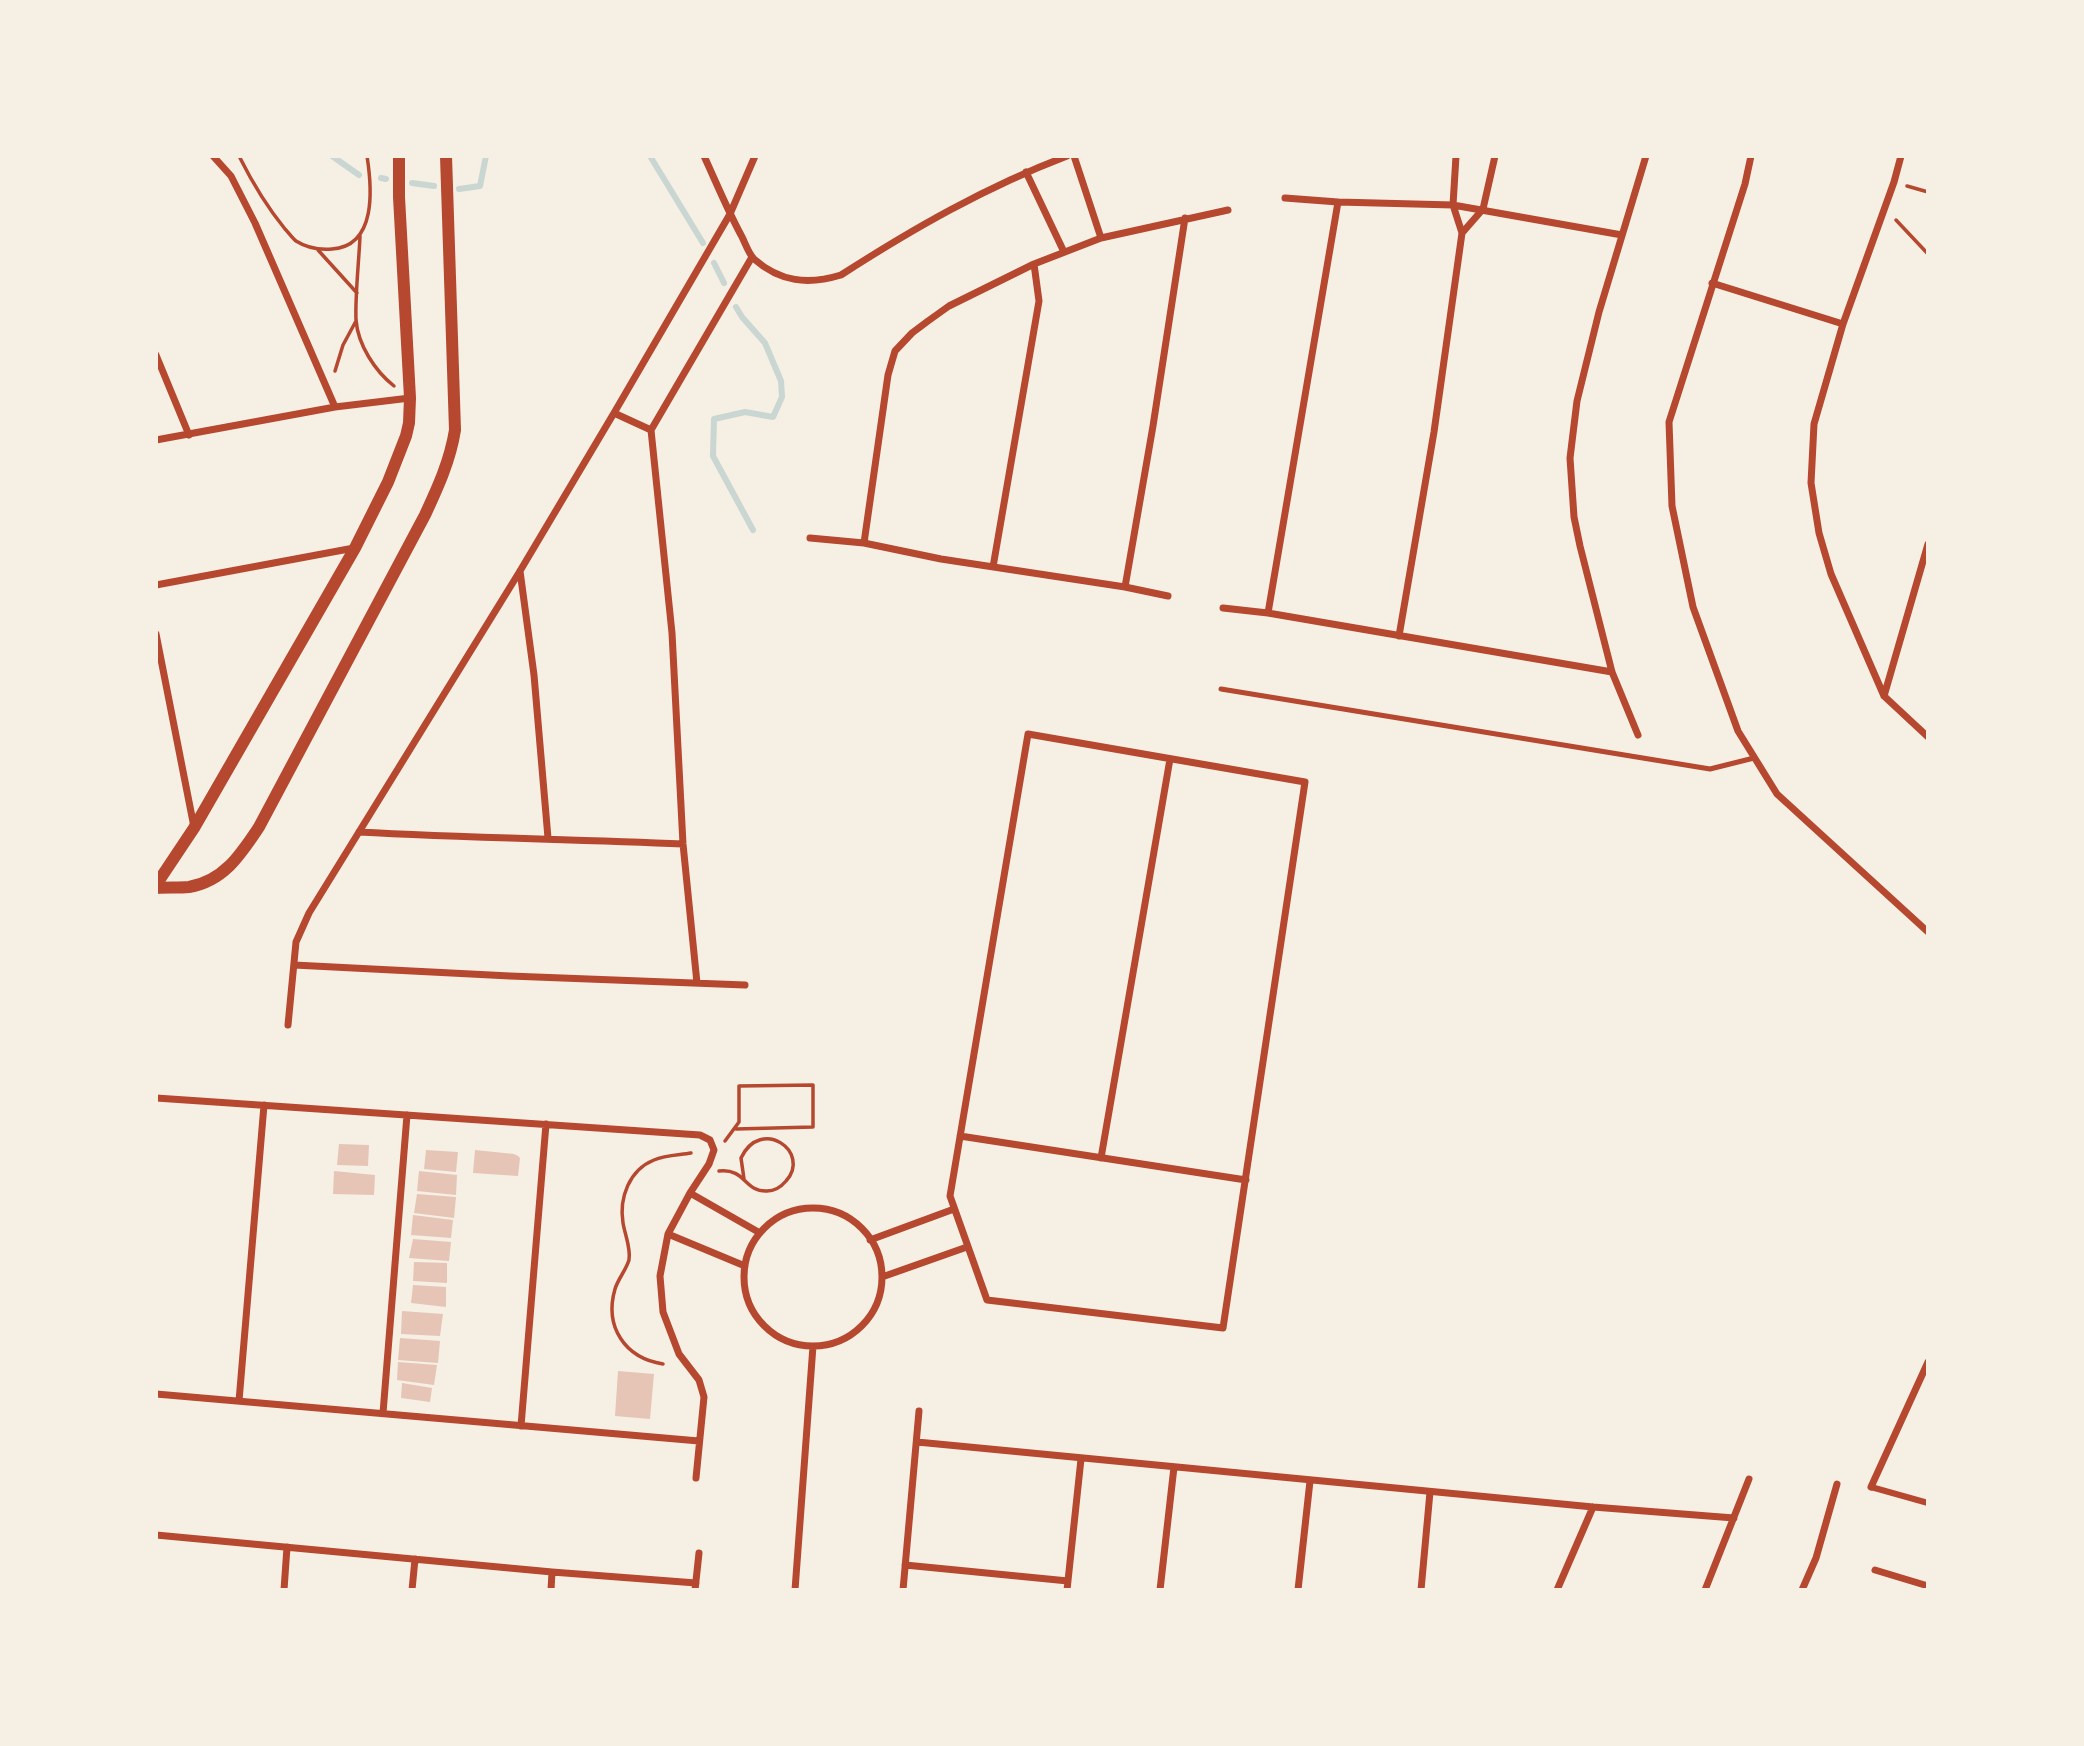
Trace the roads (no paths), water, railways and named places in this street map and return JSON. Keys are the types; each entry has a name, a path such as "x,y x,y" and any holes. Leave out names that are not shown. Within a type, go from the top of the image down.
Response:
{"street":[{"path":"213,156 231,176 255,223 335,407"},
{"path":"156,887 194,828 355,548 388,482 406,436 410,398 399,156"},
{"path":"156,887 190,887 215,878 237,860 259,827 425,515 444,474 455,430 446,156"},
{"path":"704,156 752,257 788,279 824,280 841,275 936,216 1026,172 1068,156"},
{"path":"288,1025 296,942 309,913 614,413 730,214 755,156"},
{"path":"1074,156 1101,238"},
{"path":"1399,636 1434,432 1462,233 1453,205 1456,156"},
{"path":"1462,233 1483,209 1495,156"},
{"path":"1638,735 1612,672 1574,517 1570,458 1577,401 1599,312 1646,156"},
{"path":"1751,156 1745,184 1669,422 1672,506 1693,607 1738,731 1777,794 1928,932"},
{"path":"1901,156 1843,324 1814,424 1811,483 1813,507 1831,575 1884,696 1928,737"},
{"path":"1026,172 1064,252"},
{"path":"1285,198 1453,205 1622,234"},
{"path":"1268,613 1338,202"},
{"path":"864,543 888,375 895,351 912,333 949,306 1064,252 1101,238 1228,210"},
{"path":"1125,587 1185,218"},
{"path":"697,983 683,844 672,633 651,430 752,257"},
{"path":"993,567 1039,301 1034,264"},
{"path":"1712,283 1843,324"},
{"path":"156,355 189,435"},
{"path":"156,440 335,407 410,398"},
{"path":"614,413 651,430"},
{"path":"810,538 864,543 1168,596"},
{"path":"1884,696 1928,544"},
{"path":"156,585 355,548"},
{"path":"520,571 534,675 548,838"},
{"path":"1223,608 1268,613 1612,672"},
{"path":"156,634 194,828"},
{"path":"1028,734 1305,782 1223,1328 987,1300 950,1196 960,1136 1028,734"},
{"path":"1101,1158 1170,759"},
{"path":"359,832 683,844"},
{"path":"294,964 745,985"},
{"path":"156,1098 700,1135 710,1140 714,1150 709,1164 668,1234 660,1276 663,1312 679,1354 699,1380 704,1397 696,1478"},
{"path":"239,1401 264,1105"},
{"path":"383,1413 407,1115"},
{"path":"520,1426 547,1124"},
{"path":"960,1136 1246,1180"},
{"path":"690,1193 760,1233"},
{"path":"800,1209 824,1209 847,1217 857,1224 870,1240 877,1253 882,1277 878,1301 866,1321 847,1337 813,1346 789,1342 761,1322 748,1301 745,1266 750,1249 760,1233 778,1218 800,1209"},
{"path":"870,1240 954,1209"},
{"path":"668,1234 745,1266"},
{"path":"882,1277 967,1247"},
{"path":"795,1590 813,1346"},
{"path":"1928,1362 1871,1487 1928,1503"},
{"path":"156,1394 698,1441"},
{"path":"903,1590 919,1411"},
{"path":"917,1442 1310,1481 1734,1518"},
{"path":"1067,1590 1081,1459"},
{"path":"1160,1590 1174,1467"},
{"path":"1705,1590 1749,1479"},
{"path":"1298,1590 1310,1481"},
{"path":"1802,1590 1816,1558 1837,1484"},
{"path":"1421,1590 1430,1492"},
{"path":"1557,1590 1593,1507"},
{"path":"156,1537 287,1547 696,1587 699,1553"},
{"path":"284,1590 287,1547"},
{"path":"412,1590 415,1559"},
{"path":"905,1565 1068,1581"},
{"path":"1875,1570 1928,1586"},
{"path":"551,1590 552,1572"}],"lane":[{"path":"1221,689 1710,769 1754,758"}],"waterway":[{"path":"332,156 359,175"},
{"path":"459,189 480,186 486,156"},
{"path":"650,156 703,243"},
{"path":"381,178 386,179"},
{"path":"412,183 434,186"},
{"path":"714,263 724,283"},
{"path":"736,307 765,343 781,381 782,397 773,417 745,412 714,419 713,456 753,530"}]}
